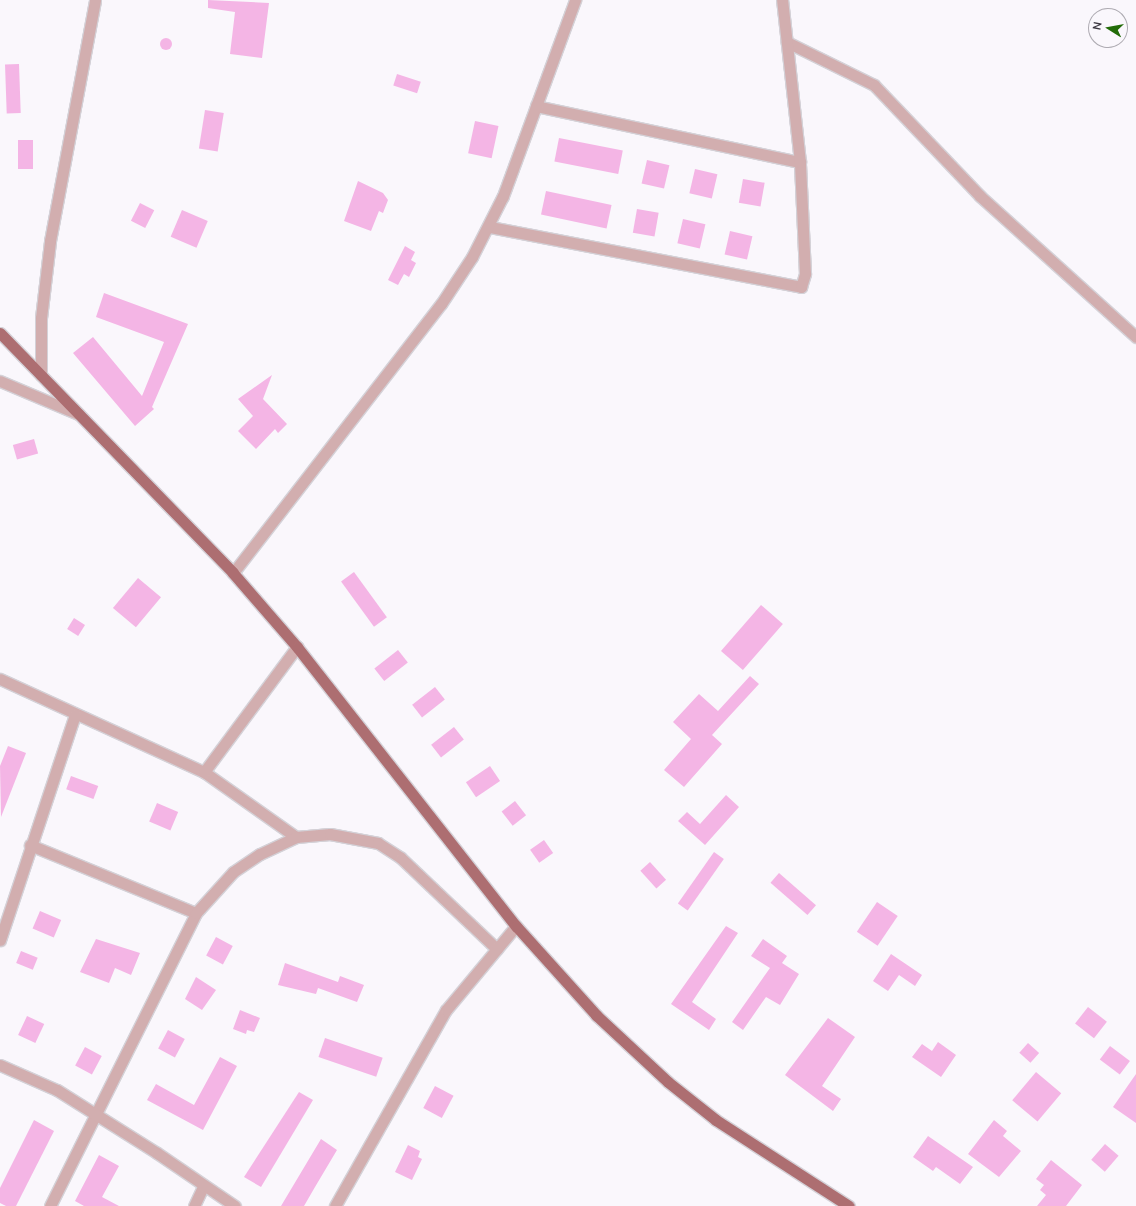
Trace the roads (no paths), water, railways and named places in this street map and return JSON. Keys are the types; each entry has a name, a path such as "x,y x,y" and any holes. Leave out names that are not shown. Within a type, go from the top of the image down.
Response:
{"main road":[{"path":"0,333 233,573 298,647 516,926 596,1015 668,1082 743,1139 849,1206"}],"street":[{"path":"41,375 41,318 48,255 95,0"},
{"path":"233,573 441,304 490,227 575,0"},
{"path":"490,227 800,287 805,274 800,162 782,0"},
{"path":"787,42 874,84 980,196 1136,337"},
{"path":"536,106 800,162"},
{"path":"0,381 78,414"},
{"path":"204,772 298,647"},
{"path":"0,679 204,772 296,838"},
{"path":"0,940 30,845 75,714"},
{"path":"50,1206 196,913 233,872 260,854 296,838 330,834 378,842 401,858 497,950"},
{"path":"30,845 196,913"},
{"path":"335,1206 446,1010 516,926"},
{"path":"0,1065 57,1090 97,1114 157,1153 203,1187 234,1206"},
{"path":"194,1206 203,1187"}]}
